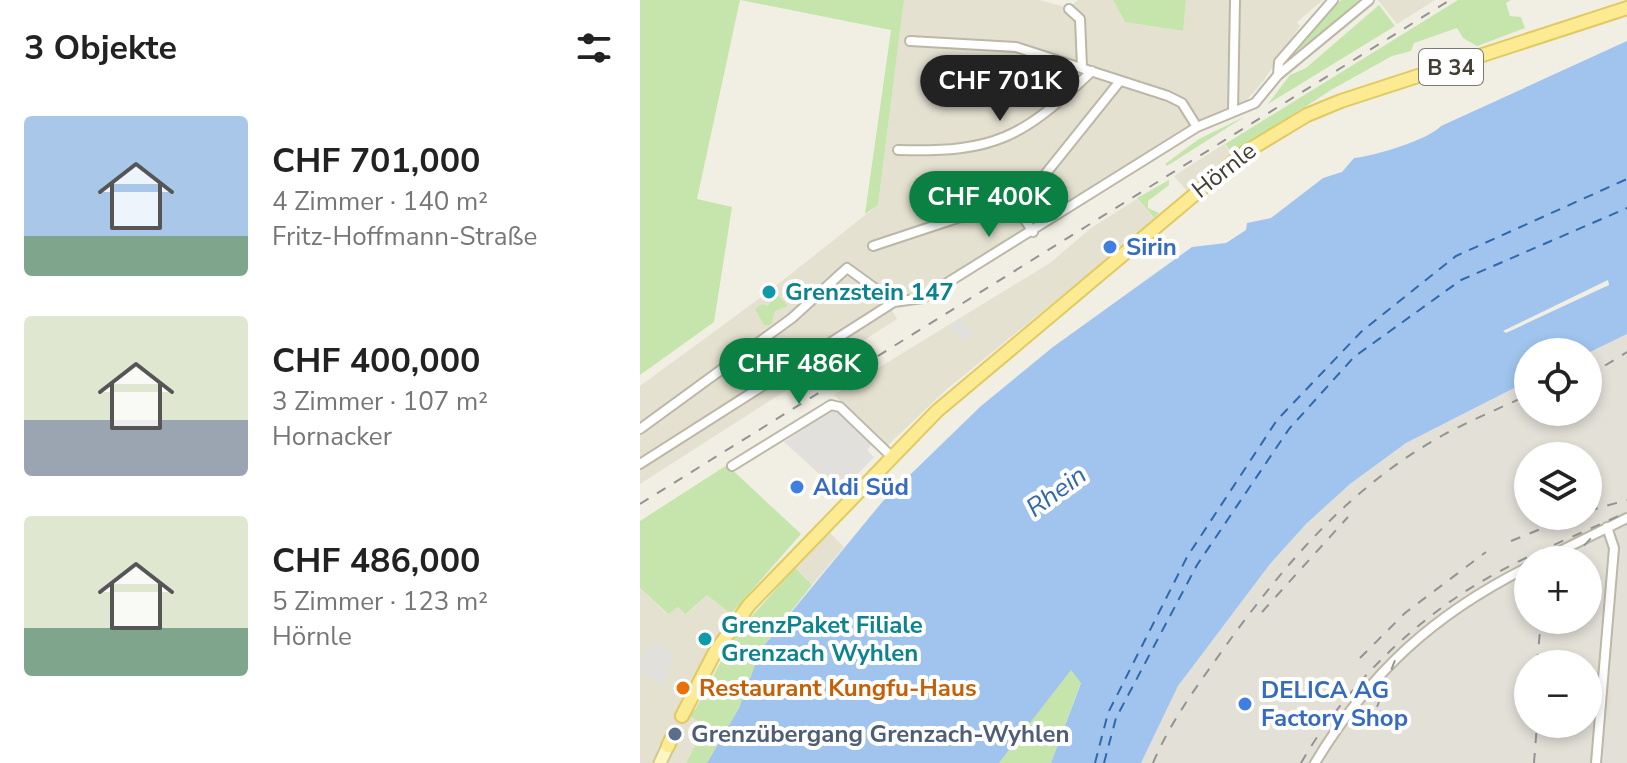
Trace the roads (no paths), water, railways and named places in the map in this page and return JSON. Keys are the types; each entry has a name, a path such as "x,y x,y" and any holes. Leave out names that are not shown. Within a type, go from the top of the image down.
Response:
{"main road":[{"name":"Hörnle","path":"682,716 715,652 749,605 891,456 958,394 1193,194 1266,137 1341,101 1626,7"},
{"path":"660,763 674,733"}],"street":[{"path":"1233,112 1235,0"},
{"path":"1278,75 1279,62 1333,0"},
{"path":"640,464 894,302 923,298 1197,127 1255,103 1278,75 1369,0"},
{"path":"1069,9 1080,19 1087,69"},
{"path":"910,41 1016,47 1182,103 1197,127"},
{"path":"898,150 934,151 998,142 1032,125 1087,69"},
{"path":"873,246 1012,200 1038,184 1120,81"},
{"path":"1012,200 1033,232"},
{"path":"640,429 792,318 847,268 894,302"},
{"path":"732,466 831,405 840,407 891,456"},
{"path":"1570,546 1627,518"},
{"path":"1596,763 1614,548 1607,527"},
{"path":"1315,763 1361,697 1417,637 1463,601 1514,574"}],"water":[{"name":"Rhein","path":"1627,41 1627,334 1602,346 1602,338 1514,338 1514,388 1406,443 1350,484 1306,524 1270,564 1178,686 1141,763 1051,763 1081,683 1071,670 999,763 707,763 739,708 761,649 883,501 981,406 1053,347 1192,247 1226,243 1246,230 1247,223 1271,218 1323,178 1342,172 1354,158 1413,142 1441,126"}],"railway":[{"path":"640,504 1450,0"},
{"path":"1602,367 1627,352"},
{"path":"1153,763 1177,716 1227,644 1298,554 1324,527 1351,501 1411,454 1445,434 1514,402"},
{"path":"1602,507 1627,500"},
{"path":"1301,763 1357,686 1427,619 1497,573 1627,512"},
{"path":"1262,612 1348,517"},
{"path":"1511,541 1538,530"},
{"path":"1584,546 1597,532"},
{"path":"1360,658 1405,613 1486,552"},
{"path":"1538,650 1540,634"},
{"path":"1377,707 1397,655"},
{"path":"1534,763 1536,738"}],"place":[{"name":"Sirin","path":"1110,247"},
{"name":"Grenzstein 147","path":"769,292"},
{"name":"Aldi Süd","path":"797,487"},
{"name":"GrenzPaket Filiale Grenzach Wyhlen","path":"705,639"},
{"name":"Restaurant Kungfu-Haus","path":"683,688"},
{"name":"DELICA AG Factory Shop","path":"1245,704"},
{"name":"Grenzübergang Grenzach-Wyhlen","path":"675,734"}]}
